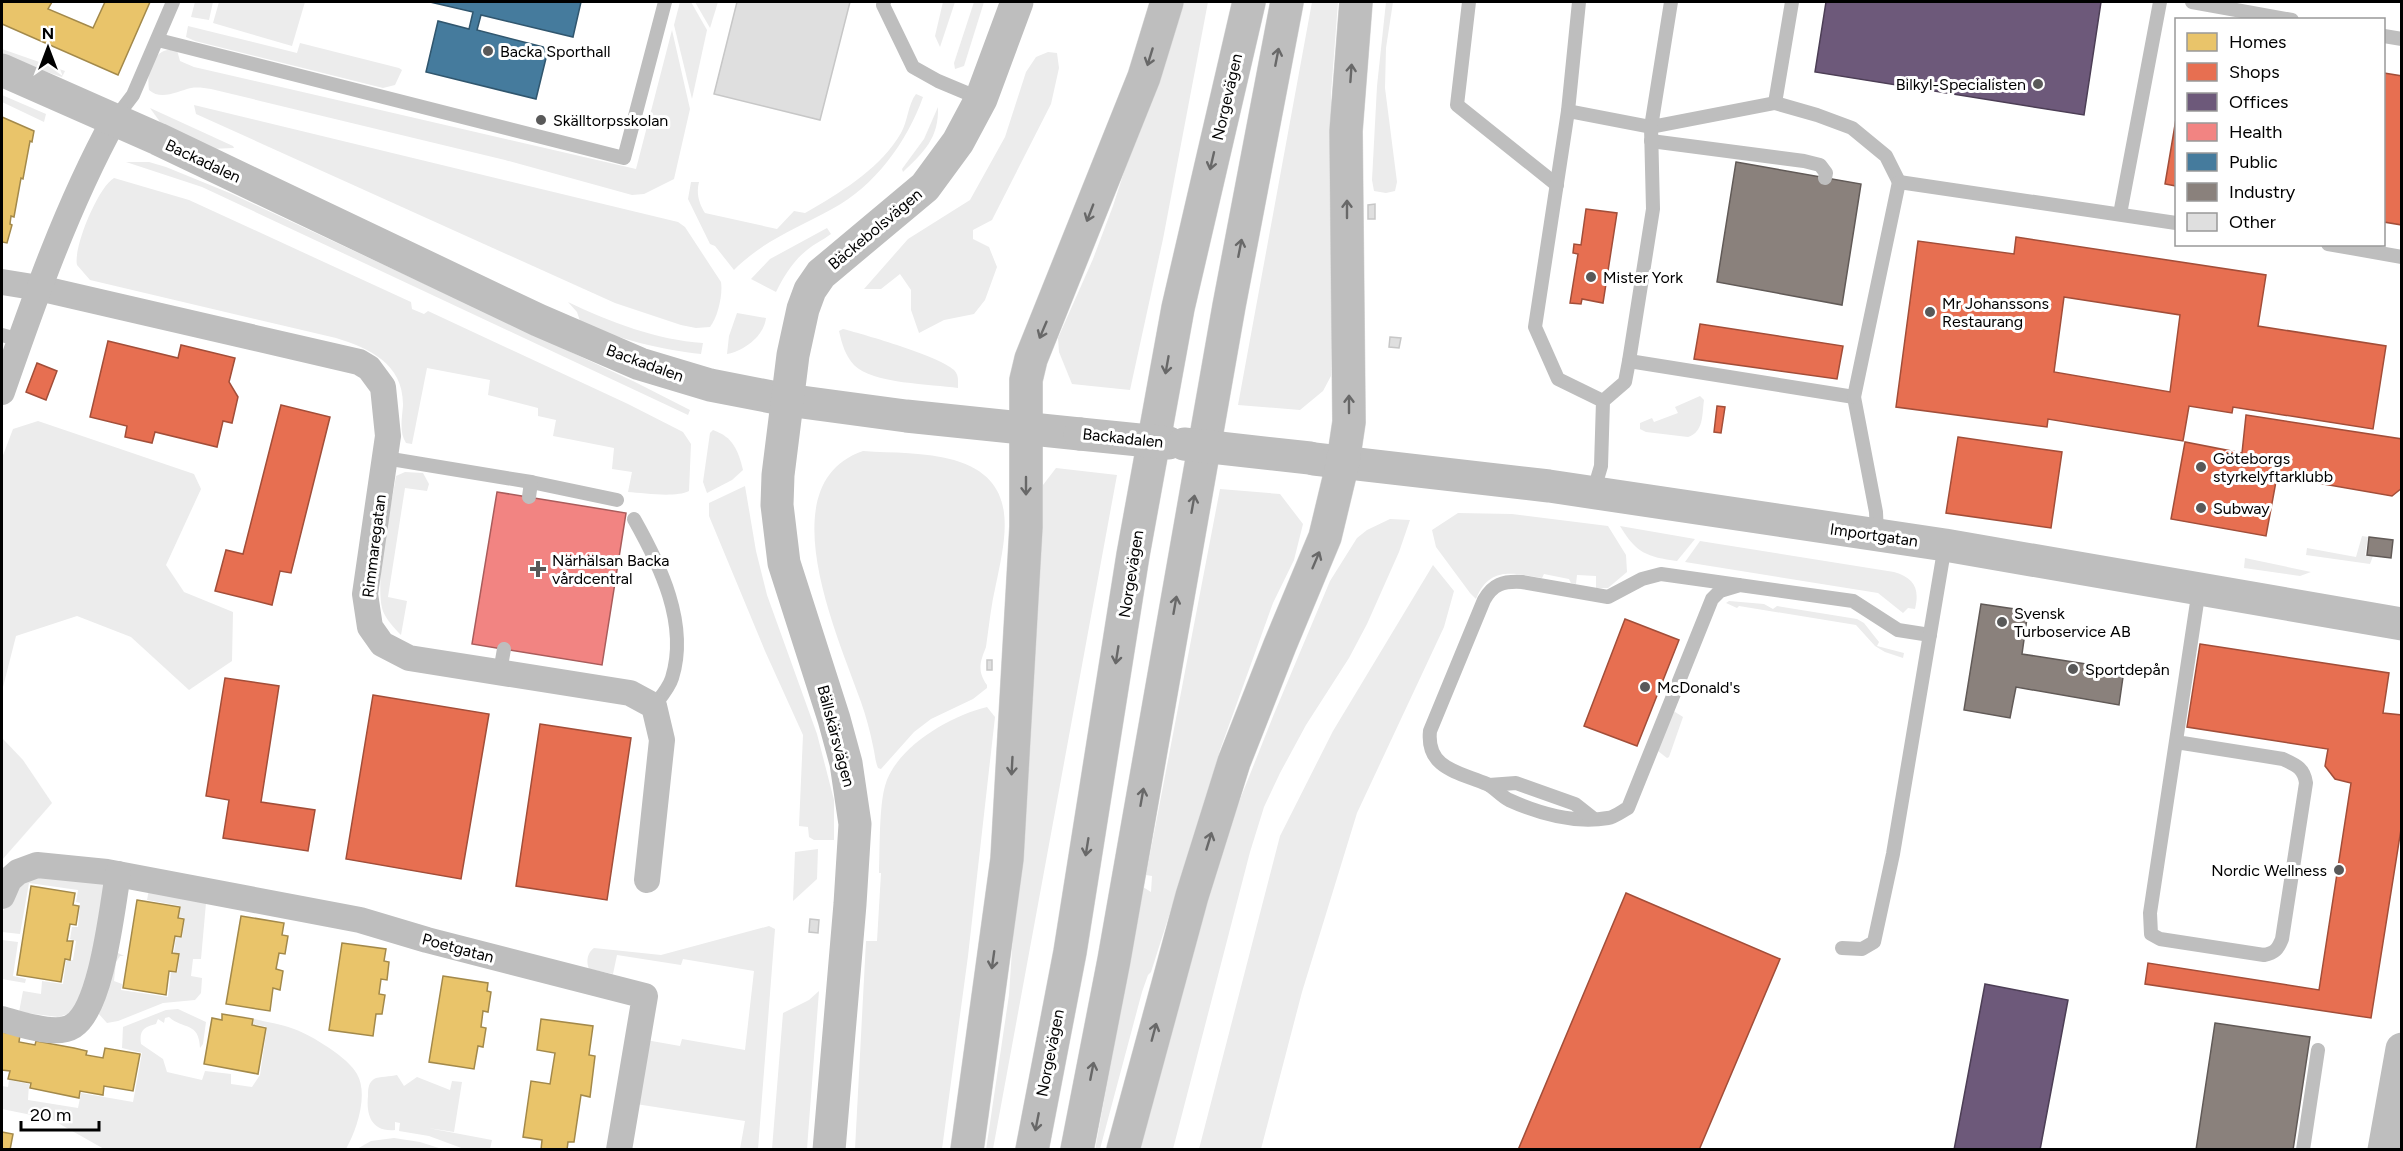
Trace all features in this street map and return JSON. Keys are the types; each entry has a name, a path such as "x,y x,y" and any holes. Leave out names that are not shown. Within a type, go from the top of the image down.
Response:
{"main road":[{"name":"Bäckebolsvägen","path":"787,399 802,309 810,290 821,274 925,187 958,142 981,99 1017,2"},
{"path":"967,1149 1007,859 1026,527 1026,380 1031,359 1144,77 1167,2"},
{"name":"Norgevägen","path":"1032,1149 1070,952 1133,555 1178,308 1249,2"},
{"path":"1077,1149 1114,960 1229,306 1287,2"},
{"path":"1123,1149 1192,897 1234,762 1325,537 1343,462 1349,422 1346,131 1356,2"},
{"name":"Backadalen","path":"2,70 114,120 538,320 640,364 710,385 906,416 1343,462"},
{"name":"Bällskärsvägen","path":"787,399 777,475 778,517 784,563 846,763 855,824 829,1149"},
{"name":"Importgatan","path":"1343,462 1593,492 1945,545 2402,624"},
{"path":"2384,1149 2402,1049"}],"street":[{"path":"2,392 11,338 39,288 93,158 114,120"},
{"name":"Rimmaregatan","path":"2,282 39,288 359,362 369,368 383,387 388,436 365,594 370,627 382,644 409,658 502,660 630,693 654,706"},
{"path":"647,880 662,740 654,706"},
{"name":"Poetgatan","path":"2,896 9,880 18,872 37,866 118,874 360,920 427,940 645,996 619,1149"},
{"path":"2,1019 46,1030 72,1027 87,1012 98,981 118,874"}],"lane":[{"path":"114,120 133,95 172,2"},
{"path":"158,40 624,158 666,2"},
{"path":"884,2 883,5 913,67 938,81 981,99"},
{"path":"1469,2 1458,105 1557,185"},
{"path":"1579,2 1568,111 1535,327 1558,379 1603,401"},
{"path":"1593,492 1601,466 1603,401 1625,382 1629,361 1653,209 1651,127 1671,2"},
{"path":"1775,103 1792,2"},
{"path":"2120,214 2160,2"},
{"path":"2192,2 2281,18"},
{"path":"2385,36 2402,39"},
{"path":"1568,111 1651,127 1775,103 1852,128 1886,156 1899,182 1854,397 1873,490 1877,535"},
{"path":"1651,141 1812,163 1820,165 1826,173 1825,178"},
{"path":"1899,182 2175,223"},
{"path":"2339,246 2402,257"},
{"path":"1629,361 1854,397"},
{"path":"385,458 531,482 617,500"},
{"path":"529,497 531,482"},
{"path":"634,519 663,579 675,618 677,650 672,680 654,706"},
{"path":"1842,948 1862,949 1874,942 1893,854 1945,545"},
{"path":"1740,585 1720,591 1713,599 1628,808 1610,818 1594,819 1575,804 1516,783 1489,785 1460,775 1441,764 1432,754 1429,741 1430,730 1490,589 1504,582 1522,582 1608,597 1642,579 1661,574 1740,585 1853,601 1898,630 1930,635"},
{"path":"2176,742 2283,759 2297,765 2304,772 2306,783 2282,939 2277,950 2271,954 2264,955 2160,939 2151,934 2150,913 2199,590"},
{"path":"2303,1149 2318,1050"}],"shaded area":[{"path":"195,2 213,2 209,20 191,17"},
{"path":"219,2 305,2 292,46 213,23"},
{"path":"680,2 691,2 707,30 692,99 674,25"},
{"path":"695,2 718,2 710,28"},
{"path":"943,2 955,2 940,47 935,36"},
{"path":"974,2 984,2 964,66 955,69 954,63"},
{"path":"1179,2 1208,2 1163,239 1130,390 1072,384 1059,352 1058,338 1093,259 1113,206"},
{"path":"1312,2 1338,2 1331,94 1331,376 1323,391 1300,410 1238,405"},
{"path":"1386,2 1393,2 1386,48 1385,88 1397,182 1395,191 1386,193 1374,191 1372,180 1377,86"},
{"path":"188,26 297,53 300,43 402,70 395,85 383,88 195,41 186,37"},
{"path":"672,30 690,109 674,179 644,194 632,195 505,160 211,89 191,88 159,95 149,90 148,82 150,68 157,56 162,52 177,50 180,61 194,67 636,169"},
{"path":"2,49 65,71 62,77 2,57"},
{"path":"1048,52 1057,53 1059,68 1051,104 992,220 973,230 973,239 989,247 997,267 985,300 974,314 944,320 919,333 911,310 911,290 900,274 881,289 864,289 908,239 970,200 1005,137 1026,72 1036,57"},
{"path":"916,94 923,97 899,146 875,175 848,199 769,243 734,270 715,246 710,244 688,199 691,182 699,182 699,198 705,213 777,229 794,211 805,213 850,185 873,167 901,133"},
{"path":"2,95 46,114 44,122 2,102"},
{"path":"194,105 678,222 685,227 721,282 718,312 710,327 696,328 615,303 196,114"},
{"path":"938,107 936,127 929,144 903,172 902,169 924,139"},
{"path":"150,108 234,148 209,149 163,126"},
{"path":"126,162 149,162 166,167 232,194 635,382 690,410 688,415 202,187"},
{"path":"114,178 189,200 411,302 412,309 424,314 428,311 683,432 691,444 689,491 668,495 628,492 632,472 612,469 614,448 553,436 556,420 538,416 538,408 488,395 490,380 427,368 412,444 406,443 402,430 402,391 398,379 382,360 361,347 336,338 90,280 77,265 79,246 94,205"},
{"path":"827,228 831,234 797,259 776,292 751,279 770,259"},
{"path":"568,302 634,329 668,338 703,343 701,354 655,347 608,333 580,321 577,312"},
{"path":"737,313 766,318 761,331 752,342 740,350 727,354 729,336"},
{"path":"843,329 902,347 946,364 957,374 958,388 888,380 863,371 854,365 846,353 839,331"},
{"path":"1700,396 1704,400 1702,417 1700,427 1693,435 1688,437 1646,432 1640,429 1640,423 1652,418 1654,422 1678,413 1675,407"},
{"path":"38,421 194,474 201,489 166,565 184,592 233,612 232,661 189,690 131,637 77,616 16,636 2,691 2,458 13,429"},
{"path":"713,430 725,436 734,445 743,470 732,480 707,493 703,482 710,433"},
{"path":"863,451 932,455 954,460 975,469 990,480 999,494 1004,510 1005,527 986,647 982,657 982,675 987,688 973,699 931,719 914,732 881,769 877,765 865,713 827,603 818,565 814,528 819,495 834,469"},
{"path":"1056,468 1117,475 993,1149 986,1150 1009,995 1043,485"},
{"path":"405,472 423,473 429,484 427,491 405,488 388,597 407,601 401,635 383,611 380,595 384,543 396,476"},
{"path":"745,486 756,551 767,595 817,734 834,800 834,840 814,840 809,837 808,827 799,826 803,735 709,516 709,503"},
{"path":"1220,489 1280,494 1303,524 1294,560 1273,603 1220,750 1151,972 1142,992 1100,1149 1095,1150 1143,887 1151,892 1152,876 1146,875"},
{"path":"1458,513 1512,514 1608,526 1626,555 1627,572 1608,588 1596,588 1596,576 1577,575 1576,584 1571,583 1569,579 1544,574 1542,578 1503,574 1488,581 1481,588 1476,599 1436,547 1432,530"},
{"path":"1390,519 1410,520 1399,552 1349,658 1306,725 1264,807 1250,852 1173,1149 1137,1150 1203,906 1237,807 1274,714 1330,581 1357,538 1367,530"},
{"path":"1620,526 1695,539 1677,561 1643,552 1631,542"},
{"path":"2362,536 2368,537 2365,555 2373,556 2370,564 2306,555 2307,548 2356,557"},
{"path":"1700,541 1901,574 1911,581 1916,590 1915,609 1908,608 1903,613 1878,593 1685,562"},
{"path":"2245,558 2311,572 2300,576 2244,568"},
{"path":"1433,565 1454,591 1444,627 1357,813 1302,992 1261,1149 1199,1149 1280,836 1333,731"},
{"path":"1729,601 1764,604 1773,609 1777,606 1857,619 1864,623 1879,642 1877,646 1904,653 1903,658 1875,646 1856,625 1739,606 1737,608 1726,603"},
{"path":"987,707 995,717 968,956 942,1149 855,1149 866,941 877,941 881,873 879,873 881,816 885,786 900,759 926,735 957,717"},
{"path":"1672,710 1683,717 1667,758 1658,751"},
{"path":"2,738 23,760 52,803 2,860"},
{"path":"818,849 817,879 793,901 795,852"},
{"path":"23,876 98,879 104,885 86,997 68,1014 58,1017 19,1012 23,991 41,994 42,981 63,984 66,961 73,960 76,941 70,939 72,927 78,927 80,903 76,902 78,890 29,883 20,934 2,932 2,913 19,879"},
{"path":"150,884 206,903 201,959 193,959 191,976 202,978 201,993 195,1000 163,1003 118,1021 107,1023 98,1013 116,952 124,956 120,956 116,962 114,981 122,984 121,990 168,997 171,972 177,973 180,954 174,952 176,937 182,938 185,918 179,917 181,906 147,900"},
{"path":"769,926 775,929 758,1149 740,1149 745,1121 636,1104 646,1040 680,1046 682,1039 745,1050 754,971 683,959 681,965 617,955 613,974 589,969 588,958 594,948 661,955"},
{"path":"2,940 18,942 13,976 26,979 25,983 2,979"},
{"path":"819,991 807,1149 772,1149 783,1013 809,1000"},
{"path":"178,1009 206,1022 203,1044 200,1048 199,1039 193,1030 169,1017 165,1018 164,1023 158,1019 156,1024 143,1030 141,1035 141,1044 163,1059 167,1072 202,1080 205,1071 231,1074 231,1084 252,1087 260,1075 267,1027 253,1024 254,1019 301,1032 346,1061 357,1074 362,1092 360,1113 346,1149 104,1149 51,1119 2,1109 2,1086 8,1087 9,1080 29,1084 28,1100 78,1108 81,1093 133,1102 142,1053 122,1048 123,1027 166,1010"},
{"path":"397,1075 404,1086 417,1077 450,1090 452,1081 462,1082 454,1132 428,1128 492,1140 490,1149 464,1149 429,1136 399,1131 400,1123 395,1122 395,1130 387,1130 376,1125 368,1110 369,1085 376,1078"},
{"path":"394,1138 420,1142 442,1149 357,1149 371,1141"}],"building: Homes":[{"path":"2,2 52,2 48,9 93,28 105,2 150,2 118,75 2,24"},
{"path":"2,117 34,131 23,179 21,178 14,217 11,216 10,224 12,225 7,243 2,242"},
{"path":"31,886 75,893 73,905 79,906 76,925 70,924 67,941 73,941 70,960 65,959 61,982 17,975"},
{"path":"137,900 180,907 178,918 184,919 181,937 175,936 172,953 179,954 176,972 169,971 166,995 123,988"},
{"path":"241,916 284,923 282,935 288,936 285,954 279,953 276,969 283,971 280,990 273,988 270,1011 226,1004"},
{"path":"342,943 386,949 384,961 389,962 387,980 381,979 379,994 385,995 382,1014 376,1014 373,1036 329,1030"},
{"path":"443,976 488,983 487,991 491,992 488,1012 483,1011 481,1027 486,1028 483,1047 478,1046 474,1069 429,1062"},
{"path":"222,1014 253,1019 252,1025 266,1028 258,1074 204,1064 212,1018 222,1020"},
{"path":"541,1019 593,1026 589,1055 595,1056 590,1097 581,1095 574,1142 568,1142 567,1150 541,1150 542,1140 523,1137 531,1081 550,1084 555,1053 537,1050"},
{"path":"2,1032 20,1035 19,1042 35,1045 36,1041 74,1048 87,1051 86,1055 103,1058 105,1048 140,1054 133,1091 104,1086 103,1095 80,1091 79,1098 30,1088 31,1083 8,1079 10,1071 2,1070"},
{"path":"2,1132 13,1134 10,1150 2,1150"}],"building: Shops":[{"path":"2385,73 2402,76 2402,225 2385,222"},
{"path":"2175,125 2175,186 2165,184"},
{"name":"Mister York","path":"1586,209 1617,213 1603,303 1582,299 1581,304 1570,303 1578,254 1573,253 1574,244 1581,245"},
{"path":"2016,237 2266,275 2258,326 2386,346 2373,429 2233,407 2232,413 2189,406 2183,441 2048,419 2047,427 1896,407 1918,241 2014,254","holes":["2064,297 2180,315 2170,392 2054,372"]},
{"path":"1700,324 1843,346 1837,379 1694,359"},
{"path":"108,341 178,358 181,345 235,358 229,382 238,397 232,423 223,421 217,447 155,432 152,443 125,437 127,426 90,417"},
{"path":"37,363 57,371 46,400 26,392"},
{"path":"281,405 330,417 291,573 280,571 272,605 215,591 226,550 243,554"},
{"path":"1717,406 1725,407 1721,433 1714,432"},
{"path":"2246,415 2402,439 2402,488 2392,496 2277,476 2266,536 2171,519 2185,442 2242,453"},
{"path":"1958,437 2062,452 2051,528 1946,513"},
{"path":"1625,619 1679,640 1637,746 1584,726"},
{"path":"2200,644 2389,673 2383,713 2402,715 2402,823 2371,1018 2145,984 2148,963 2319,990 2351,783 2335,779 2325,766 2328,749 2187,727"},
{"path":"225,678 279,686 261,802 315,810 308,851 223,838 229,800 206,796"},
{"path":"373,695 489,714 461,879 346,859"},
{"path":"540,724 631,738 607,900 516,886"},
{"path":"1626,893 1780,959 1699,1150 1518,1150"}],"building: Offices":[{"path":"1826,2 2101,2 2084,115 1815,72"},
{"path":"1985,984 2068,1000 2040,1150 1954,1150"}],"building: Health":[{"path":"497,492 626,513 602,665 472,644"}],"building: Public":[{"name":"Backa Sporthall","path":"430,2 581,2 573,37 481,15 477,30 543,47 547,54 536,99 426,72 438,21 469,29 473,12"}],"building: Industry":[{"path":"1736,162 1861,184 1842,305 1717,282"},
{"path":"2369,537 2393,540 2391,558 2367,555"},
{"path":"1981,604 2028,611 2022,654 2124,670 2119,705 2016,687 2010,718 1964,710"},
{"path":"2215,1023 2310,1037 2293,1150 2196,1150"}],"building: Other":[{"path":"737,2 850,2 820,120 714,94"},
{"path":"1375,204 1375,219 1368,219 1368,205"},
{"path":"1390,337 1401,338 1399,348 1389,347"},
{"path":"987,660 992,660 992,670 987,670"},
{"path":"810,919 819,920 818,933 809,932"}],"place":[{"name":"Backa Sporthall","path":"488,51"},
{"name":"Bilkyl-Specialisten","path":"2038,84"},
{"name":"Skälltorpsskolan","path":"541,120"},
{"name":"Mister York","path":"1591,277"},
{"name":"Mr Johanssons Restaurang","path":"1930,312"},
{"name":"Göteborgs styrkelyftarklubb","path":"2201,467"},
{"name":"Subway","path":"2201,508"},
{"name":"Närhälsan Backa vårdcentral","path":"538,569"},
{"name":"Svensk Turboservice AB","path":"2002,622"},
{"name":"Sportdepån","path":"2073,669"},
{"name":"McDonald's","path":"1645,687"},
{"name":"Nordic Wellness","path":"2339,870"}]}
